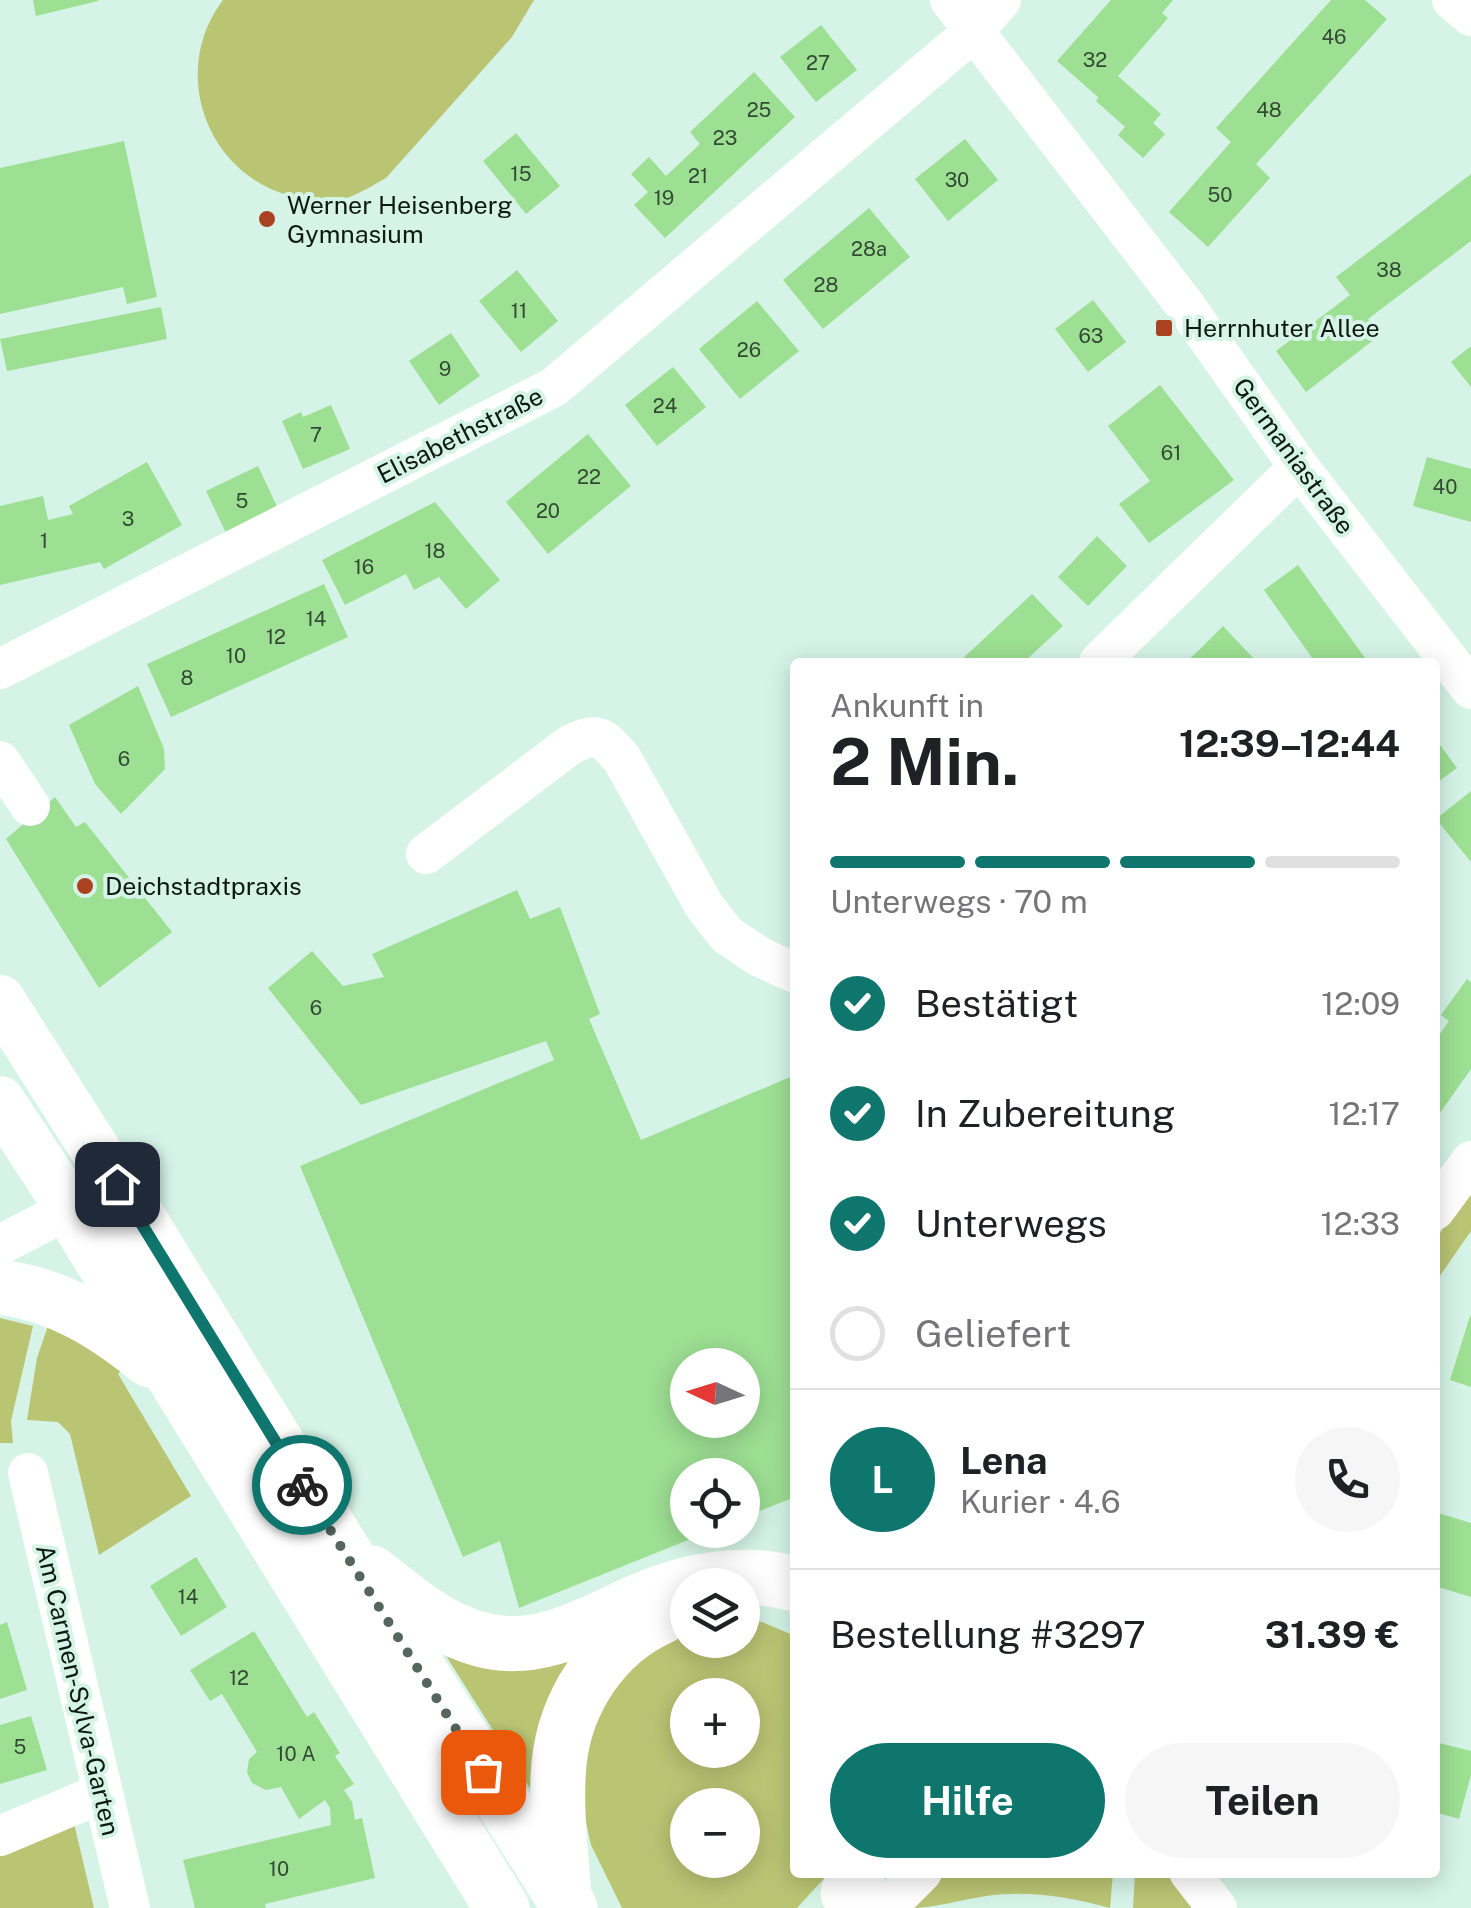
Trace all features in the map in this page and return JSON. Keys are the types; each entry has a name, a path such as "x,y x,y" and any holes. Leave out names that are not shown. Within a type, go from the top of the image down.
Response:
{"highway":[{"path":"93,1196 176,1381 502,1908"},
{"path":"93,1196 342,1549 567,1903"},
{"path":"0,1287 66,1304 91,1316 176,1381"},
{"path":"342,1549 432,1618 468,1636 497,1642 551,1638 698,1581 742,1578 790,1583"},
{"path":"760,1604 790,1610"},
{"path":"567,1903 559,1764 572,1712 612,1650 644,1626 670,1615"}],"main road":[{"path":"0,1000 93,1196"},
{"path":"0,1101 93,1196"}],"street":[{"name":"Germaniastraße","path":"950,0 1184,304 1299,467 1471,688"},
{"name":"Elisabethstraße","path":"0,669 554,387 973,32 1000,0"},
{"path":"1452,0 1471,16"},
{"path":"1103,658 1299,467"},
{"path":"426,854 570,745 589,736 604,739 622,759 716,921 727,934 760,957 790,970"},
{"path":"0,761 30,806"},
{"path":"1440,1203 1471,1161"},
{"path":"0,1245 93,1196"},
{"name":"Am Carmen-Sylva-Garten","path":"28,1473 130,1908"},
{"path":"0,1836 102,1792"},
{"path":"859,1891 902,1878"},
{"path":"1194,1878 1218,1908"}],"green space":[{"path":"223,0 534,0 512,37 386,178 352,196 324,202 291,196 261,184 237,166 218,143 205,116 198,87 199,57 207,28"},
{"path":"1471,1189 1471,1231 1440,1276 1440,1233"},
{"path":"53,1311 122,1370 118,1374 191,1496 99,1555 70,1434 58,1422 27,1420 37,1358"},
{"path":"0,1318 33,1326 11,1421 13,1443 0,1443"},
{"path":"760,1622 790,1634 790,1878 824,1878 797,1908 622,1908 591,1845 579,1791 594,1701 670,1636 670,1658 760,1658"},
{"path":"434,1637 586,1641 550,1820"},
{"path":"73,1819 94,1908 0,1908 0,1851"},
{"path":"937,1878 1113,1878 1110,1908 1064,1898 1017,1894 909,1908"},
{"path":"1135,1878 1179,1878 1203,1908 1133,1908"}],"building":[{"path":"33,0 98,0 98,1 36,16"},
{"path":"1111,0 1173,0 1162,13 1168,18 1118,76 1161,114 1153,123 1165,134 1143,158 1118,135 1125,127 1057,61"},
{"path":"1331,0 1365,0 1387,19 1256,164 1270,178 1208,247 1169,212 1231,142 1216,128"},
{"path":"821,25 857,70 816,102 780,57"},
{"path":"754,72 795,117 665,238 634,205 648,192 631,174 649,157 666,176 700,144 690,132"},
{"path":"516,133 560,186 526,214 483,161"},
{"path":"965,139 998,180 948,221 915,179"},
{"path":"124,141 157,297 127,304 123,287 0,314 0,168"},
{"path":"1471,174 1471,241 1368,319 1380,335 1306,392 1276,351 1350,295 1336,277"},
{"path":"869,208 910,257 823,329 783,280"},
{"path":"517,270 558,321 521,352 479,301"},
{"path":"1093,300 1126,342 1088,372 1055,329"},
{"path":"757,301 799,351 740,399 699,349"},
{"path":"161,307 167,339 7,371 0,339"},
{"path":"451,333 480,376 439,405 409,361"},
{"path":"1471,346 1471,387 1451,362"},
{"path":"673,367 706,407 657,446 625,405"},
{"path":"1160,385 1234,480 1149,543 1119,504 1150,481 1108,426"},
{"path":"331,405 350,449 303,469 282,421"},
{"path":"588,434 631,486 548,554 506,502"},
{"path":"1427,457 1471,469 1471,522 1413,506"},
{"path":"147,462 182,525 104,569 100,562 0,585 0,506 43,496 48,520 73,514 69,506"},
{"path":"258,466 279,511 227,535 206,491"},
{"path":"435,502 500,580 466,609 439,577 414,590 406,574 345,605 322,560"},
{"path":"1097,536 1127,566 1088,606 1058,577"},
{"path":"1298,565 1365,658 1312,658 1264,590"},
{"path":"324,584 348,637 171,717 147,664"},
{"path":"1032,594 1063,626 1028,658 963,658"},
{"path":"1223,626 1253,658 1190,658"},
{"path":"138,686 164,749 165,769 121,814 95,784 69,725"},
{"path":"1440,745 1457,768 1440,780"},
{"path":"1471,791 1471,862 1440,824 1440,816"},
{"name":"Deichstadtpraxis","path":"55,797 76,827 85,822 172,932 99,988 6,839"},
{"path":"517,890 530,919 560,907 600,1014 589,1019 641,1140 790,1077 790,1499 760,1511 760,1458 670,1458 670,1547 519,1608 500,1541 463,1557 300,1166 554,1060 546,1041 361,1105 268,988 312,951 343,986 384,977 372,954"},
{"path":"1467,979 1471,982 1471,1069 1440,1113 1440,1034 1449,1021 1441,1015"},
{"path":"1471,1316 1471,1387 1450,1380"},
{"path":"1440,1514 1471,1523 1471,1597 1440,1588"},
{"path":"196,1557 227,1607 181,1636 150,1586"},
{"path":"7,1622 27,1690 0,1699 0,1625"},
{"path":"254,1631 307,1717 314,1712 340,1753 335,1756 354,1784 344,1790 352,1802 355,1820 362,1818 375,1878 265,1904 266,1908 195,1908 183,1860 331,1825 325,1800 299,1819 281,1787 266,1790 252,1783 247,1772 249,1759 257,1752 222,1694 210,1701 190,1670"},
{"path":"31,1716 47,1770 0,1784 0,1725"},
{"path":"1440,1743 1471,1751 1471,1775 1459,1819 1440,1813"}],"way so far":[{"path":"302,1485 483,1772"}],"place":[{"name":"Werner Heisenberg Gymnasium","path":"267,219"},
{"name":"Herrnhuter Allee","path":"1164,328"},
{"name":"Deichstadtpraxis","path":"85,886"}],"route":[{"path":"117,1184 302,1485"}]}
